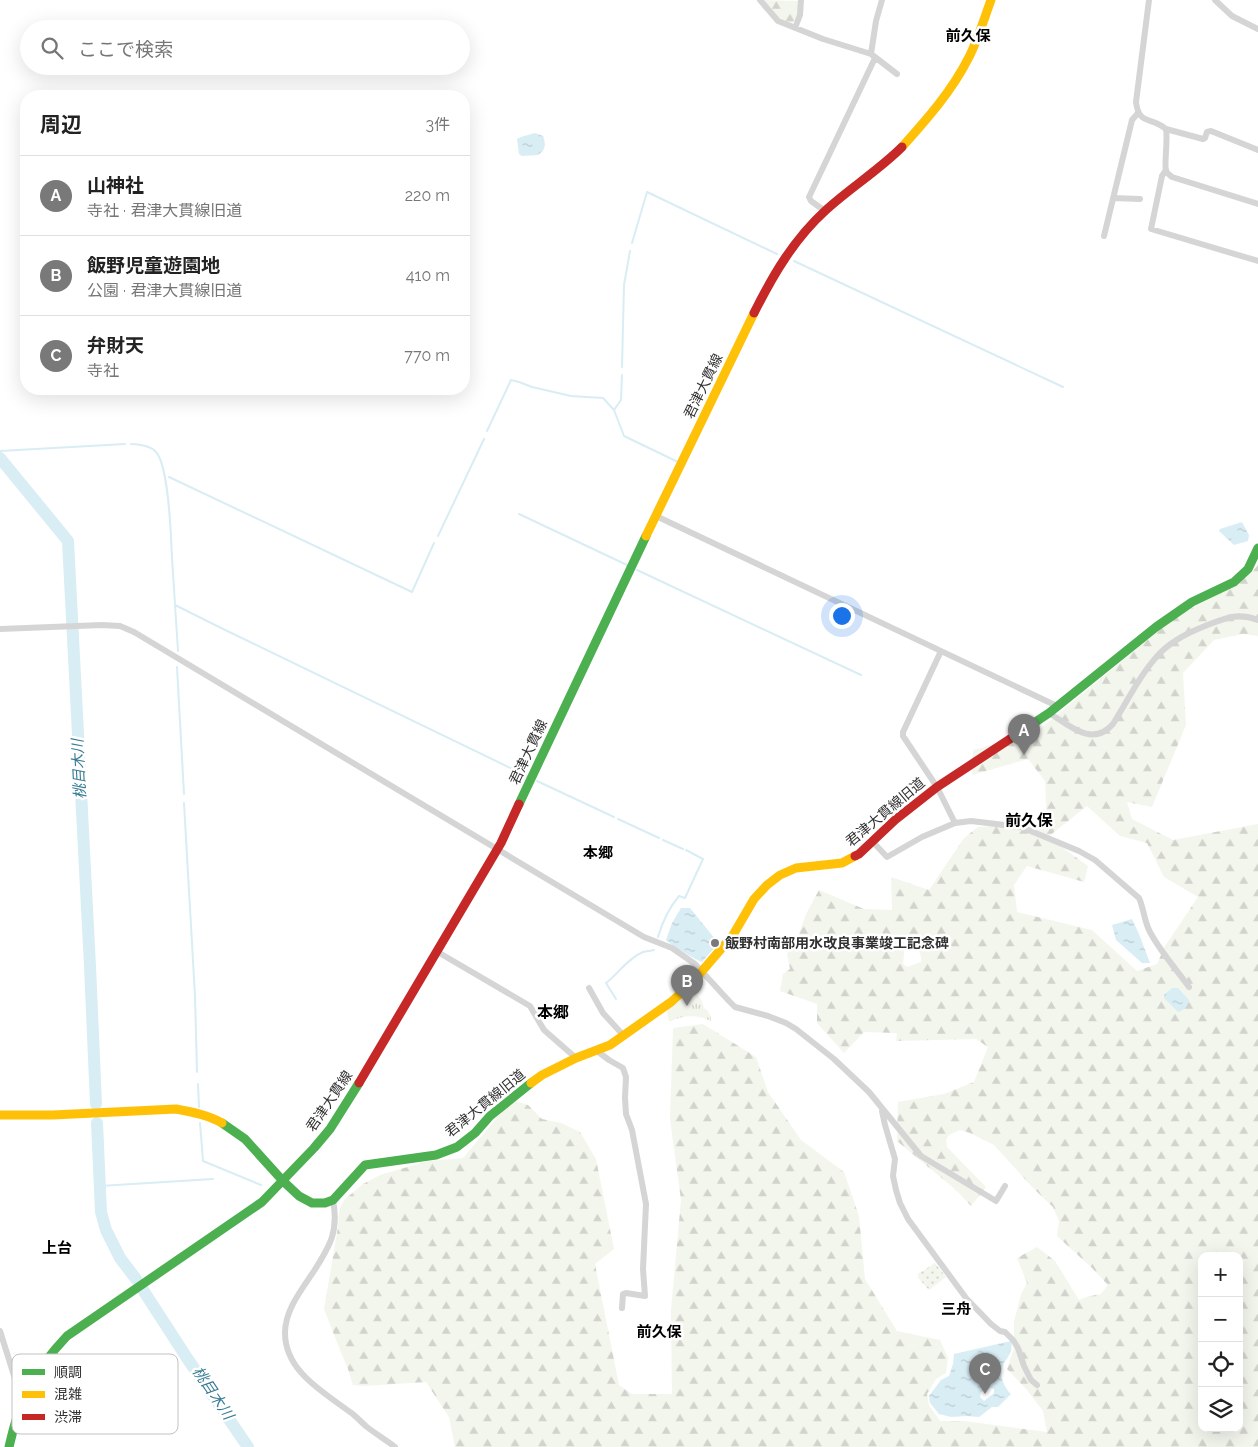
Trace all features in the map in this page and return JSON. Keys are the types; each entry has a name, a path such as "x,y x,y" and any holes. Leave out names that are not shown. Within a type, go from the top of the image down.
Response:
{"main road":[{"name":"君津大貫線","path":"49,1354 67,1336 262,1202 330,1129 497,850 706,411 779,266 795,244 825,211 901,148 940,102 959,75 968,57 991,0"},
{"name":"君津大貫線旧道","path":"333,1200 366,1165 436,1155 457,1147 475,1133 490,1116 542,1075 576,1058 610,1045 624,1036 671,1002 691,984 733,935 754,899 767,885 780,875 796,868 842,863 860,854 895,820 937,786 1049,712 1156,627 1192,602 1234,582 1248,569 1258,548"},
{"path":"0,1115 44,1115 156,1109 176,1109 194,1112 225,1124 245,1139 299,1196 312,1202 333,1200"},
{"name":"君津大貫線","path":"10,1447 12,1434"}],"street":[{"path":"760,0 778,21 873,56 897,74"},
{"path":"794,28 800,15 801,0"},
{"path":"825,211 811,201 809,197 873,56 876,20 882,0"},
{"path":"1149,0 1136,94 1138,113 1141,117 1157,123 1166,129 1203,139 1207,132 1210,131 1258,150"},
{"path":"1215,0 1232,16 1258,29"},
{"path":"1104,236 1132,120 1138,113"},
{"path":"1166,129 1168,136 1166,170 1162,176 1151,229 1258,261"},
{"path":"1166,170 1172,177 1258,204"},
{"path":"1113,198 1140,199"},
{"path":"656,516 1057,706"},
{"path":"1049,712 1074,730 1081,733 1100,734 1113,724 1161,652 1185,634 1229,616 1250,617 1258,620"},
{"path":"0,629 111,625 120,626 134,632 644,937 672,948 695,964 735,1007 786,1023 808,1037 869,1092 922,1156 996,1201 1005,1186"},
{"path":"941,651 903,732 903,736 937,786 956,823"},
{"path":"873,842 888,857 922,837 956,823 971,820 1021,827 1079,851 1095,860 1139,898 1150,932 1189,987"},
{"path":"436,951 530,1006 544,1030 576,1058"},
{"path":"589,988 603,1013 624,1036"},
{"path":"597,1051 623,1068 626,1077 626,1114 632,1130 646,1204 645,1296 623,1294 622,1308"},
{"path":"882,1110 895,1160 893,1176 896,1190 900,1204 908,1219 966,1298 992,1324 1000,1331 1005,1332 1013,1340 1031,1380 1037,1385"},
{"path":"333,1200 335,1210 333,1237 326,1253 290,1312 285,1332 288,1349 294,1364 320,1392 395,1447"},
{"path":"0,1331 12,1369"}],"green space":[{"path":"762,0 798,1 797,16 791,24 779,18"},
{"path":"1258,565 1258,636 1243,634 1214,640 1183,673 1186,725 1152,807 1127,802 1132,819 1173,840 1258,824 1258,1447 455,1447 449,1417 426,1382 353,1385 324,1309 339,1211 344,1200 363,1184 380,1175 428,1161 463,1158 512,1100 528,1105 542,1119 561,1123 580,1132 596,1159 614,1249 595,1264 619,1385 632,1394 672,1394 671,1310 681,1200 670,1119 673,1028 703,1024 756,1057 768,1092 801,1140 844,1172 859,1216 865,1279 897,1331 940,1340 948,1358 946,1373 936,1379 927,1394 929,1405 940,1421 964,1421 1047,1432 1043,1411 1027,1390 1007,1369 1014,1348 1014,1322 1021,1294 1027,1283 1017,1258 1037,1247 1055,1261 1079,1300 1101,1294 1108,1285 1057,1236 1059,1221 1053,1207 994,1145 960,1130 949,1135 946,1140 947,1147 986,1187 971,1206 956,1190 897,1141 898,1102 944,1094 974,1082 988,1047 976,1039 896,1041 897,1033 864,1032 844,1053 817,1023 817,1004 780,991 783,974 790,969 787,954 798,937 806,914 819,890 864,909 892,910 891,877 929,890 964,838 978,827 1047,824 1045,781 1028,759 972,775 973,750 1035,733 1175,617 1217,595 1251,573","holes":["1087,806 1120,836 1147,843 1164,877 1198,897 1165,946 1157,964 1137,971 1092,930 1017,912 1014,885 1027,866 1084,882 1088,866 1048,837","912,940 916,942 921,962 907,967 903,964 904,941"]},
{"path":"689,989 701,999 704,1008 711,1017 711,1021 701,1017 690,1016 669,1022 668,1008"},
{"path":"935,1263 946,1277 929,1290 919,1279 918,1274"}],"water":[{"path":"535,133 543,136 544,149 538,155 522,156 519,154 517,139"},
{"path":"1242,522 1249,535 1248,541 1234,545 1219,531 1220,529"},
{"path":"681,908 690,908 716,940 713,943 716,946 702,962 666,940 672,923"},
{"path":"1132,919 1150,963 1142,963 1116,940 1112,925"},
{"path":"1172,988 1178,988 1189,1000 1182,1011 1178,1012 1164,998 1164,995"},
{"path":"1011,1341 1011,1349 1003,1365 1001,1375 1011,1394 998,1407 992,1407 979,1417 951,1417 939,1414 930,1403 929,1396 941,1380 949,1376 954,1354","holes":["990,1388 994,1389 994,1393 984,1401 980,1397 981,1392"]}],"waterway":[{"path":"632,243 647,192 777,254"},
{"path":"622,367 624,285 630,251"},
{"path":"794,261 1063,387"},
{"path":"487,431 511,380 571,396 603,398 614,410 621,400 622,375"},
{"path":"614,410 624,436 678,462"},
{"path":"438,536 484,439"},
{"path":"0,451 125,444"},
{"path":"131,444 138,444 154,450 164,472 170,519 178,651"},
{"name":"桃目木川","path":"0,458 68,541 96,1104"},
{"path":"169,477 412,592 434,543"},
{"path":"519,514 627,565"},
{"path":"637,570 861,675"},
{"path":"175,605 527,776"},
{"path":"177,667 184,794"},
{"path":"537,781 614,817"},
{"path":"184,803 195,996 197,1072"},
{"path":"618,819 659,838"},
{"path":"663,840 683,849"},
{"path":"658,937 666,916 675,901 679,896 685,898 703,859 686,850"},
{"path":"616,999 606,983 633,958 643,952 654,950"},
{"path":"198,1084 199,1107"},
{"name":"桃目木川","path":"97,1123 101,1212 106,1230 120,1258 136,1279"},
{"path":"200,1123 203,1161 261,1185"},
{"path":"100,1186 213,1179"},
{"name":"桃目木川","path":"143,1290 248,1447"}],"traffic: fast":[{"path":"519,804 646,536"},
{"path":"1016,735 1049,713 1156,627 1192,602 1234,582 1248,569 1258,548"},
{"path":"51,1354 67,1336 262,1202 330,1129 359,1083"},
{"path":"222,1123 245,1139 299,1196 312,1203 325,1203 333,1200 365,1165 436,1155 457,1147 475,1133 490,1116 531,1083"},
{"path":"9,1447 12,1434"}],"traffic: slow":[{"path":"902,147 939,104 955,81 969,57 991,0"},
{"path":"646,536 754,313"},
{"path":"531,1083 542,1075 576,1058 610,1045 671,1002 691,984 733,935 754,899 780,875 796,868 842,863 855,856"},
{"path":"0,1115 53,1115 176,1109 206,1116 222,1123"}],"traffic: jam":[{"path":"754,313 777,271 794,245 814,221 902,147"},
{"path":"855,856 895,820 937,787 1016,735"},
{"path":"359,1083 501,843 519,804"}],"place":[{"name":"山神社","path":"1024,755"},
{"name":"飯野村南部用水改良事業竣工記念碑","path":"715,943"},
{"name":"飯野児童遊園地","path":"687,1006"},
{"name":"弁財天","path":"985,1394"}],"district":[{"name":"前久保","path":"968,36"},
{"name":"前久保","path":"1029,820"},
{"name":"本郷","path":"598,853"},
{"name":"本郷","path":"553,1012"},
{"name":"上台","path":"57,1248"},
{"name":"三舟","path":"956,1309"},
{"name":"前久保","path":"659,1332"}]}
